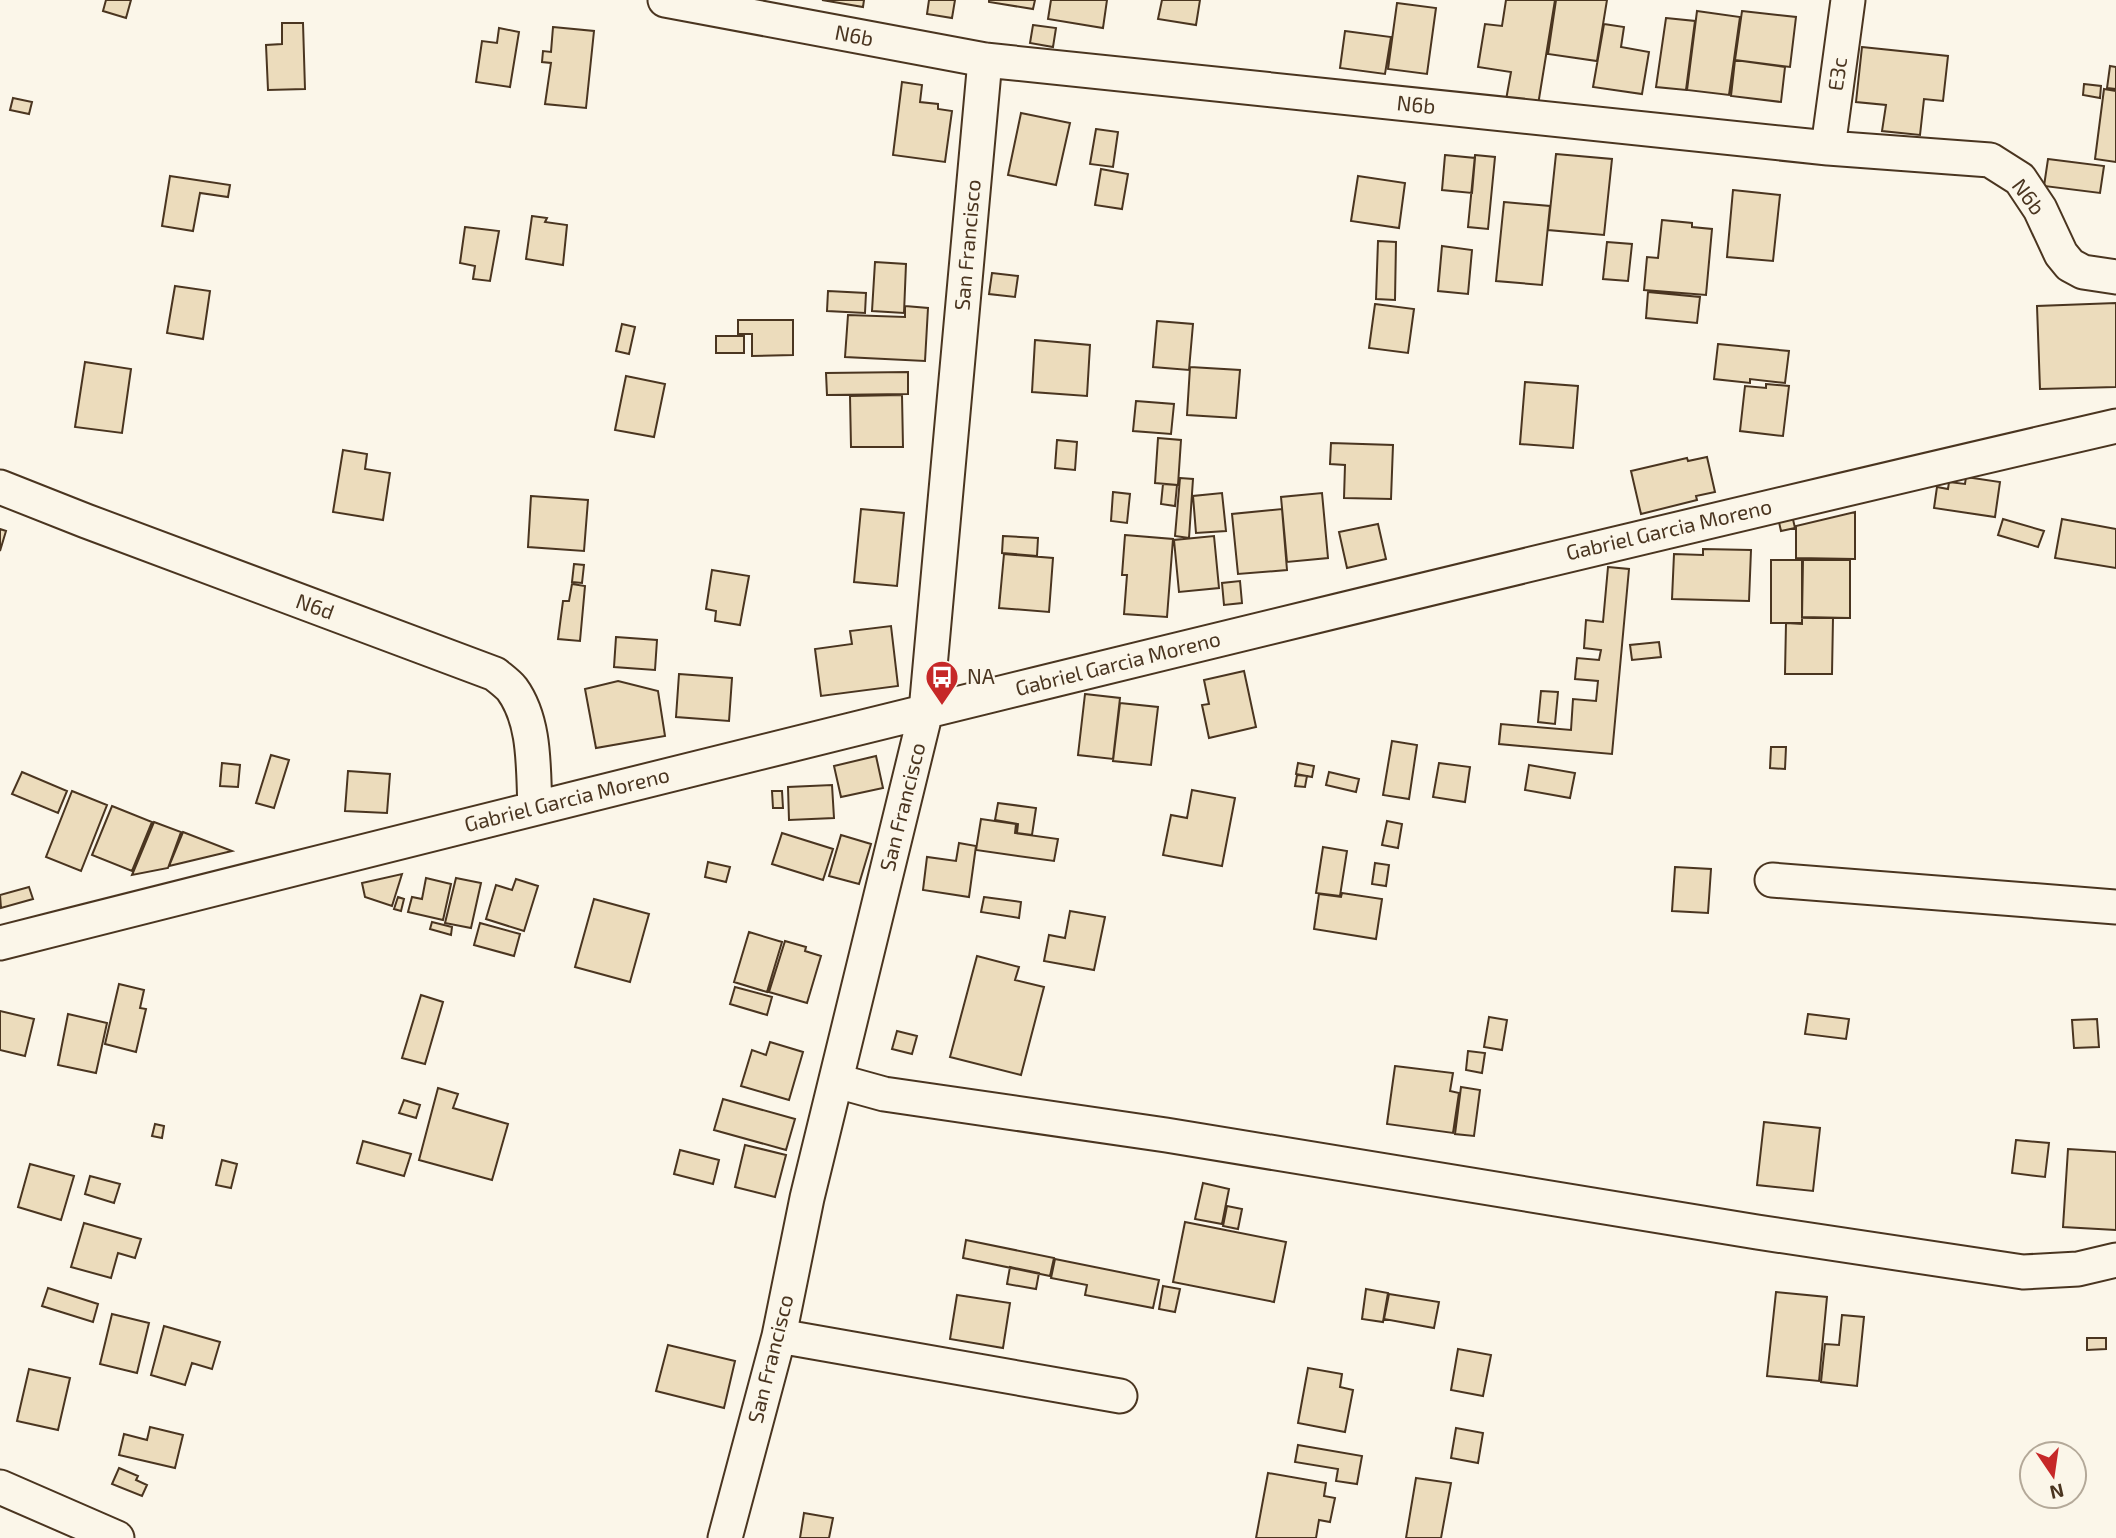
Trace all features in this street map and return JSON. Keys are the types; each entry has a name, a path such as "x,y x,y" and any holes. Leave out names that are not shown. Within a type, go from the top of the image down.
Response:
{"street":[{"name":"N6b","path":"664,0 985,61 1828,148 1990,160 2020,179 2040,209 2061,254 2070,265 2083,272 2116,277"},
{"name":"E3c","path":"1828,148 1849,0"},
{"name":"San Francisco","path":"725,1538 779,1336 807,1198 926,711 985,61"},
{"name":"Gabriel Garcia Moreno","path":"0,943 926,711 1664,531 2116,426"},
{"name":"N6d","path":"0,487 86,522 495,674 511,688 531,737 535,808"},
{"path":"1772,880 2116,907"},
{"path":"836,1081 884,1094 1179,1137 1757,1232 2023,1272 2078,1269 2116,1260"},
{"path":"779,1336 1120,1396"},
{"path":"0,1487 117,1538"}],"building":[{"path":"106,0 131,0 126,18 103,11"},
{"path":"822,0 864,0 863,7"},
{"path":"929,0 955,0 952,18 927,14"},
{"path":"989,0 1035,0 1033,9"},
{"path":"1051,0 1107,0 1103,28 1048,19"},
{"path":"1162,0 1200,0 1196,25 1158,19"},
{"path":"1506,0 1555,0 1538,105 1506,100 1511,72 1478,67 1485,24 1502,26"},
{"path":"1556,0 1607,0 1597,61 1548,54"},
{"path":"1397,3 1436,8 1427,74 1388,69"},
{"path":"1697,11 1740,17 1729,95 1687,90"},
{"path":"1742,11 1796,17 1790,67 1735,60"},
{"path":"1666,18 1695,21 1686,90 1656,87"},
{"path":"282,23 303,23 305,89 268,90 266,45 282,44"},
{"path":"1604,24 1624,27 1621,47 1649,52 1642,94 1593,87"},
{"path":"1033,25 1056,28 1053,47 1030,43"},
{"path":"553,27 594,31 586,108 545,104 551,63 542,62 543,51 551,52"},
{"path":"499,28 519,32 510,87 476,82 482,41 497,43"},
{"path":"1345,31 1391,37 1385,74 1340,68"},
{"path":"1862,47 1948,56 1943,101 1924,99 1920,135 1882,131 1886,105 1856,102"},
{"path":"1735,60 1785,67 1781,102 1731,96"},
{"path":"2110,66 2116,67 2116,89 2107,88"},
{"path":"902,82 922,85 920,102 938,104 938,109 952,111 945,162 893,155"},
{"path":"2084,84 2101,86 2100,98 2083,95"},
{"path":"2104,89 2116,91 2116,162 2095,159"},
{"path":"13,98 32,102 29,114 10,110"},
{"path":"1021,113 1070,123 1056,185 1008,175"},
{"path":"1096,129 1118,132 1113,167 1090,164"},
{"path":"1556,154 1612,159 1604,235 1548,230"},
{"path":"1445,155 1475,158 1472,193 1442,190"},
{"path":"1475,155 1495,157 1488,229 1468,227"},
{"path":"2048,159 2104,166 2100,193 2044,186"},
{"path":"1101,169 1128,174 1122,209 1095,205"},
{"path":"170,176 230,185 228,197 200,193 193,231 162,226"},
{"path":"1358,176 1405,183 1399,228 1351,221"},
{"path":"1733,190 1780,195 1773,261 1727,257"},
{"path":"1504,202 1550,206 1542,285 1496,281"},
{"path":"532,216 547,218 545,222 567,225 563,265 526,259"},
{"path":"1662,220 1692,223 1692,227 1712,229 1706,295 1644,290 1647,257 1658,258"},
{"path":"465,227 499,231 490,281 473,279 475,266 460,263"},
{"path":"1378,241 1396,242 1395,300 1376,299"},
{"path":"1607,242 1632,244 1628,281 1603,279"},
{"path":"1442,246 1472,250 1468,294 1438,291"},
{"path":"875,262 906,264 904,313 872,311"},
{"path":"992,273 1018,276 1015,297 989,294"},
{"path":"175,286 210,291 203,339 167,333"},
{"path":"828,291 866,293 865,313 827,311"},
{"path":"1648,292 1700,297 1697,323 1646,318"},
{"path":"2116,303 2116,387 2040,389 2037,306"},
{"path":"1375,304 1414,309 1408,353 1369,348"},
{"path":"905,306 928,308 925,361 845,357 848,315 905,317"},
{"path":"738,320 793,320 793,355 752,356 752,334 738,334"},
{"path":"1157,321 1193,324 1189,370 1153,367"},
{"path":"622,324 635,327 629,354 616,351"},
{"path":"716,336 744,336 744,353 716,353"},
{"path":"1035,340 1090,345 1087,396 1032,392"},
{"path":"1718,344 1789,351 1785,383 1714,379"},
{"path":"85,362 131,369 122,433 75,427"},
{"path":"1190,367 1240,370 1236,418 1187,415"},
{"path":"908,372 908,394 827,395 826,373"},
{"path":"626,376 665,384 654,437 615,430"},
{"path":"1525,382 1578,386 1573,448 1520,444"},
{"path":"1766,384 1789,386 1783,436 1740,431 1745,386 1766,388"},
{"path":"902,395 903,447 851,447 850,396"},
{"path":"1136,401 1174,404 1171,434 1133,431"},
{"path":"1158,438 1181,440 1178,485 1155,483"},
{"path":"1057,440 1077,442 1075,470 1055,468"},
{"path":"1331,443 1393,445 1391,499 1344,498 1345,465 1330,464"},
{"path":"343,450 367,454 365,469 390,473 383,520 333,512"},
{"path":"1707,457 1715,492 1696,496 1697,500 1641,514 1631,471 1687,458 1688,461"},
{"path":"1966,477 2000,482 1995,517 1934,508 1937,487 1948,489 1949,482 1965,484"},
{"path":"1180,478 1193,479 1189,538 1175,536"},
{"path":"1163,484 1177,485 1175,506 1161,504"},
{"path":"1113,492 1130,494 1127,523 1111,521"},
{"path":"1222,493 1226,531 1196,533 1193,496"},
{"path":"1322,493 1328,558 1287,562 1281,497"},
{"path":"531,496 588,500 584,551 528,547"},
{"path":"861,509 904,513 897,586 854,582"},
{"path":"1282,509 1287,570 1238,574 1232,514"},
{"path":"1855,512 1855,559 1796,558 1796,526"},
{"path":"1792,515 1795,528 1781,531 1778,518"},
{"path":"2003,519 2044,531 2038,547 1998,535"},
{"path":"2062,519 2116,529 2116,568 2055,558"},
{"path":"1378,524 1386,559 1347,568 1339,532"},
{"path":"0,529 6,531 0,551"},
{"path":"1125,535 1173,539 1167,617 1124,614 1127,575 1122,575"},
{"path":"1003,536 1038,538 1037,556 1002,553"},
{"path":"1214,536 1219,588 1179,592 1174,540"},
{"path":"1703,549 1751,550 1749,601 1672,599 1674,554 1703,555"},
{"path":"1004,554 1053,558 1049,612 999,608"},
{"path":"1771,560 1802,560 1802,623 1771,623"},
{"path":"1803,560 1850,560 1850,618 1802,617"},
{"path":"574,564 584,565 582,583 572,582"},
{"path":"1608,567 1629,569 1612,754 1499,744 1501,724 1571,730 1573,699 1596,701 1598,681 1575,679 1577,658 1599,660 1601,650 1584,648 1586,620 1603,622"},
{"path":"712,570 749,576 740,625 715,621 716,611 706,609"},
{"path":"1240,581 1242,603 1224,605 1222,583"},
{"path":"572,584 585,586 580,641 558,639 563,601 569,601"},
{"path":"1802,618 1833,618 1832,674 1785,674 1786,623 1802,624"},
{"path":"891,626 898,686 821,696 815,649 852,644 850,631"},
{"path":"616,637 657,640 655,670 614,667"},
{"path":"1659,642 1661,657 1632,660 1630,645"},
{"path":"1244,671 1256,727 1209,738 1202,705 1209,704 1204,680"},
{"path":"679,674 732,678 729,721 676,717"},
{"path":"618,681 658,691 665,736 596,748 585,689"},
{"path":"1541,691 1558,692 1555,724 1538,722"},
{"path":"1085,694 1120,698 1113,759 1078,755"},
{"path":"1120,703 1158,707 1151,765 1113,761"},
{"path":"1392,741 1417,745 1409,799 1383,795"},
{"path":"1771,747 1786,747 1785,769 1770,768"},
{"path":"271,755 289,760 274,808 256,803"},
{"path":"876,756 883,788 841,797 834,766"},
{"path":"222,763 240,765 238,787 220,786"},
{"path":"1298,763 1314,766 1312,777 1296,774"},
{"path":"1439,763 1470,767 1465,802 1433,797"},
{"path":"1529,765 1575,773 1570,798 1525,790"},
{"path":"348,771 390,774 387,813 345,811"},
{"path":"22,772 67,791 58,813 12,794"},
{"path":"1329,772 1359,779 1356,792 1326,785"},
{"path":"1297,775 1307,776 1305,787 1295,786"},
{"path":"832,785 834,818 789,820 788,787"},
{"path":"1192,790 1235,798 1222,866 1163,855 1171,815 1187,818"},
{"path":"72,791 107,805 81,871 46,857"},
{"path":"772,791 782,791 783,808 773,808"},
{"path":"998,803 1036,808 1032,835 1017,833 1018,824 995,820"},
{"path":"112,806 152,822 132,871 92,855"},
{"path":"981,819 1016,824 1015,833 1058,839 1054,861 976,850"},
{"path":"1387,821 1402,824 1398,848 1382,845"},
{"path":"154,822 181,832 168,868 132,875"},
{"path":"183,832 232,851 169,866"},
{"path":"782,833 833,849 823,880 772,864"},
{"path":"841,835 871,844 859,884 829,876"},
{"path":"959,843 976,846 969,897 923,890 927,857 956,861"},
{"path":"1323,847 1347,851 1340,896 1316,893"},
{"path":"708,862 730,867 726,882 705,877"},
{"path":"1375,863 1389,865 1386,886 1372,884"},
{"path":"1675,867 1711,869 1708,913 1672,911"},
{"path":"402,874 392,906 365,897 362,883"},
{"path":"426,878 451,884 443,920 408,912 412,897 422,899"},
{"path":"456,878 481,883 471,928 445,923"},
{"path":"516,879 538,886 524,931 486,919 496,885 512,890"},
{"path":"29,887 33,899 1,908 0,895"},
{"path":"1342,893 1382,899 1376,939 1314,929 1319,894 1341,897"},
{"path":"398,897 404,899 401,911 394,909"},
{"path":"984,897 1021,902 1019,918 981,912"},
{"path":"594,899 649,914 630,982 575,967"},
{"path":"1070,911 1105,917 1094,970 1044,961 1049,935 1065,938"},
{"path":"432,922 452,927 451,935 430,929"},
{"path":"480,923 520,934 514,956 474,945"},
{"path":"749,932 782,942 767,992 734,982"},
{"path":"785,941 806,947 805,951 821,956 807,1003 769,992"},
{"path":"977,956 1019,967 1015,980 1044,987 1021,1075 950,1057"},
{"path":"119,984 144,990 140,1008 146,1009 136,1052 105,1044"},
{"path":"735,987 772,997 767,1015 730,1004"},
{"path":"421,995 443,1002 425,1064 402,1058"},
{"path":"0,1011 34,1019 25,1056 0,1050"},
{"path":"68,1014 107,1023 96,1073 58,1065"},
{"path":"1808,1014 1849,1019 1846,1039 1805,1034"},
{"path":"1489,1017 1507,1020 1502,1050 1484,1047"},
{"path":"2097,1019 2099,1047 2074,1048 2072,1020"},
{"path":"897,1031 917,1036 912,1054 892,1049"},
{"path":"770,1042 803,1052 789,1100 741,1086 752,1050 766,1055"},
{"path":"1468,1051 1485,1053 1482,1073 1466,1070"},
{"path":"1395,1066 1453,1073 1450,1091 1459,1093 1453,1133 1387,1124"},
{"path":"1461,1087 1480,1090 1474,1136 1455,1134"},
{"path":"438,1088 458,1094 453,1108 508,1124 492,1180 419,1160"},
{"path":"723,1099 795,1119 786,1150 714,1130"},
{"path":"404,1100 420,1105 416,1118 399,1113"},
{"path":"1764,1122 1820,1128 1813,1191 1757,1185"},
{"path":"155,1124 164,1126 162,1138 152,1136"},
{"path":"2016,1140 2049,1143 2045,1177 2012,1173"},
{"path":"363,1141 411,1154 404,1176 357,1163"},
{"path":"745,1145 786,1155 775,1197 735,1187"},
{"path":"2068,1149 2116,1152 2116,1230 2063,1227"},
{"path":"680,1150 719,1160 713,1184 674,1174"},
{"path":"222,1160 237,1164 231,1188 216,1185"},
{"path":"30,1164 74,1176 61,1220 18,1207"},
{"path":"90,1176 120,1184 114,1203 85,1194"},
{"path":"1203,1183 1229,1189 1222,1224 1195,1219"},
{"path":"1227,1206 1242,1209 1238,1229 1223,1226"},
{"path":"1185,1222 1286,1242 1274,1302 1173,1282"},
{"path":"84,1223 141,1239 135,1258 118,1253 111,1278 71,1267"},
{"path":"966,1240 1054,1258 1050,1276 963,1258"},
{"path":"1055,1259 1159,1280 1153,1308 1085,1295 1087,1285 1051,1278"},
{"path":"1010,1267 1039,1273 1036,1289 1007,1284"},
{"path":"1163,1286 1180,1289 1175,1312 1159,1309"},
{"path":"48,1288 98,1304 93,1322 42,1306"},
{"path":"1366,1289 1388,1293 1383,1322 1362,1319"},
{"path":"1776,1292 1827,1297 1819,1381 1767,1376"},
{"path":"1389,1294 1439,1302 1434,1328 1384,1319"},
{"path":"957,1295 1010,1303 1003,1348 950,1339"},
{"path":"112,1314 149,1323 137,1373 100,1364"},
{"path":"1842,1315 1864,1317 1857,1386 1821,1382 1825,1344 1839,1345"},
{"path":"164,1326 220,1342 212,1369 192,1363 185,1385 151,1375"},
{"path":"2087,1338 2106,1338 2106,1349 2087,1350"},
{"path":"668,1345 735,1361 724,1408 656,1391"},
{"path":"1458,1349 1491,1355 1483,1396 1451,1390"},
{"path":"1308,1368 1342,1374 1340,1387 1353,1390 1345,1432 1298,1423"},
{"path":"29,1369 70,1378 58,1430 17,1421"},
{"path":"150,1427 183,1435 175,1468 119,1455 124,1434 147,1440"},
{"path":"1456,1428 1483,1433 1478,1463 1451,1458"},
{"path":"1298,1445 1362,1456 1357,1484 1336,1481 1338,1469 1295,1462"},
{"path":"119,1468 138,1476 136,1480 147,1485 142,1496 112,1484"},
{"path":"1268,1473 1326,1483 1324,1496 1335,1498 1330,1522 1319,1520 1316,1538 1256,1538"},
{"path":"1416,1478 1451,1483 1441,1538 1406,1538"},
{"path":"804,1513 833,1518 829,1538 800,1538"}],"place":[{"name":"NA","path":"942,707"}]}
